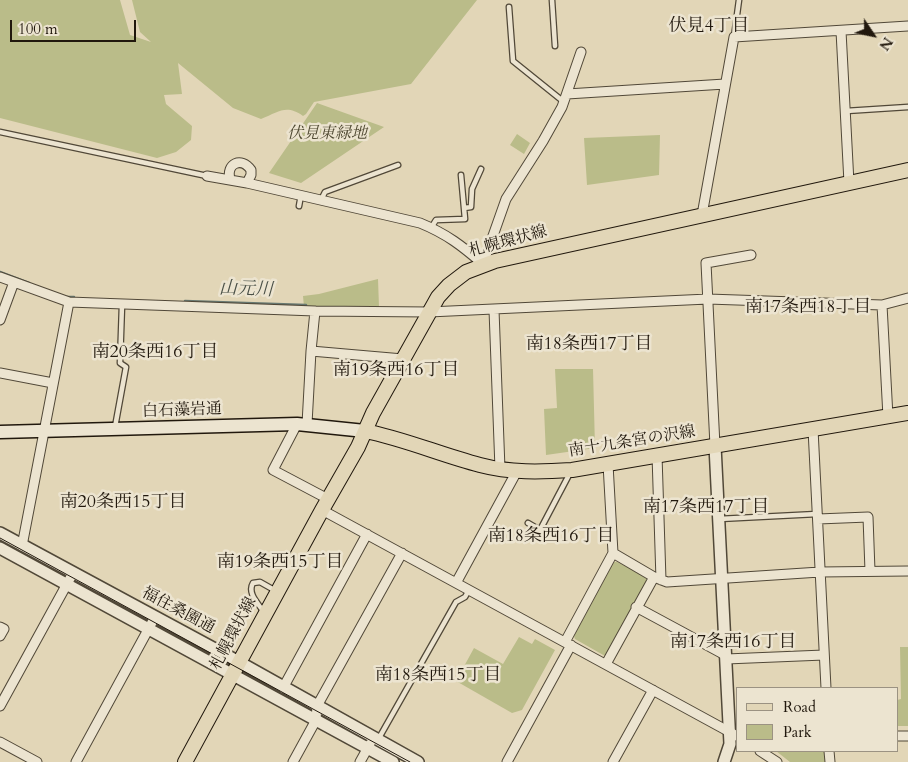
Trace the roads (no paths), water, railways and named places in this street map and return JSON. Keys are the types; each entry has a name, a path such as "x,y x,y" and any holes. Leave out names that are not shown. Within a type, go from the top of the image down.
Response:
{"main road":[{"name":"札幌環状線","path":"185,762 325,504 358,448 365,431 429,312 438,297 449,285 466,272 483,264 908,170"},
{"name":"南十九条宮の沢線","path":"365,431 397,438 480,465 517,471 543,472 572,470 908,413"},
{"name":"白石藻岩通","path":"0,432 302,424 365,431"}],"street":[{"path":"702,215 734,37 908,26"},
{"path":"841,31 849,183"},
{"path":"207,176 247,182 420,223 461,244 483,264 506,199 544,140 565,98 581,52"},
{"path":"565,98 725,84"},
{"path":"230,179 230,168 241,162 251,170 247,182"},
{"path":"724,762 733,734 725,657 706,263 751,255"},
{"path":"0,277 69,302 315,310 429,312 708,299 882,305 908,298"},
{"path":"0,320 14,282"},
{"path":"22,546 69,302"},
{"path":"882,305 888,417"},
{"path":"315,310 302,424 273,470 368,534 733,734"},
{"path":"494,310 500,469"},
{"path":"311,351 403,359"},
{"path":"0,373 53,383"},
{"path":"813,429 826,687"},
{"path":"606,664 636,607 657,578 657,455"},
{"path":"507,762 613,553 608,464"},
{"path":"456,583 517,471"},
{"path":"818,516 868,517 870,571"},
{"name":"福住桑園通","path":"0,533 155,617 316,720 393,762"},
{"path":"283,688 368,534"},
{"name":"福住桑園通","path":"0,548 148,628 283,688 376,738 402,758 418,762"},
{"path":"293,762 316,720 317,706 402,553"},
{"path":"613,553 667,582 820,572 908,570"},
{"path":"0,706 73,572"},
{"path":"636,607 725,657 824,655"},
{"path":"76,762 155,617"},
{"path":"0,627 4,629 0,636"},
{"path":"613,762 652,690"},
{"path":"360,762 376,738"},
{"path":"0,742 37,762"},
{"path":"762,752 777,762"}],"lane":[{"path":"552,0 556,46"},
{"path":"734,37 739,0"},
{"path":"509,7 512,61 565,98"},
{"path":"844,111 908,107"},
{"path":"0,132 207,176"},
{"path":"321,200 325,192 398,165"},
{"path":"464,208 470,207 472,188 481,169"},
{"path":"431,228 436,220 465,219 461,175"},
{"path":"299,206 302,195"},
{"path":"115,429 126,367 120,363 122,304"},
{"path":"528,524 540,530 572,470"},
{"path":"718,519 818,516"},
{"path":"265,614 250,591 250,587 253,583 260,582 277,592"},
{"path":"376,738 456,602 465,597 469,590"}],"waterway":[{"name":"山元川","path":"0,272 29,283"},
{"name":"山元川","path":"67,297 74,297"},
{"name":"山元川","path":"185,301 306,305"}],"tram line":[{"path":"0,538 410,762"}],"district":[{"name":"伏見4丁目","path":"709,27"},
{"name":"南17条西18丁目","path":"808,308"},
{"name":"南18条西17丁目","path":"589,345"},
{"name":"南20条西16丁目","path":"155,353"},
{"name":"南19条西16丁目","path":"396,371"},
{"name":"南20条西15丁目","path":"123,503"},
{"name":"南17条西17丁目","path":"706,508"},
{"name":"南18条西16丁目","path":"551,537"},
{"name":"南19条西15丁目","path":"280,563"},
{"name":"南17条西16丁目","path":"733,643"},
{"name":"南18条西15丁目","path":"438,676"}],"park label":[{"name":"伏見東緑地","path":"327,134"}]}
